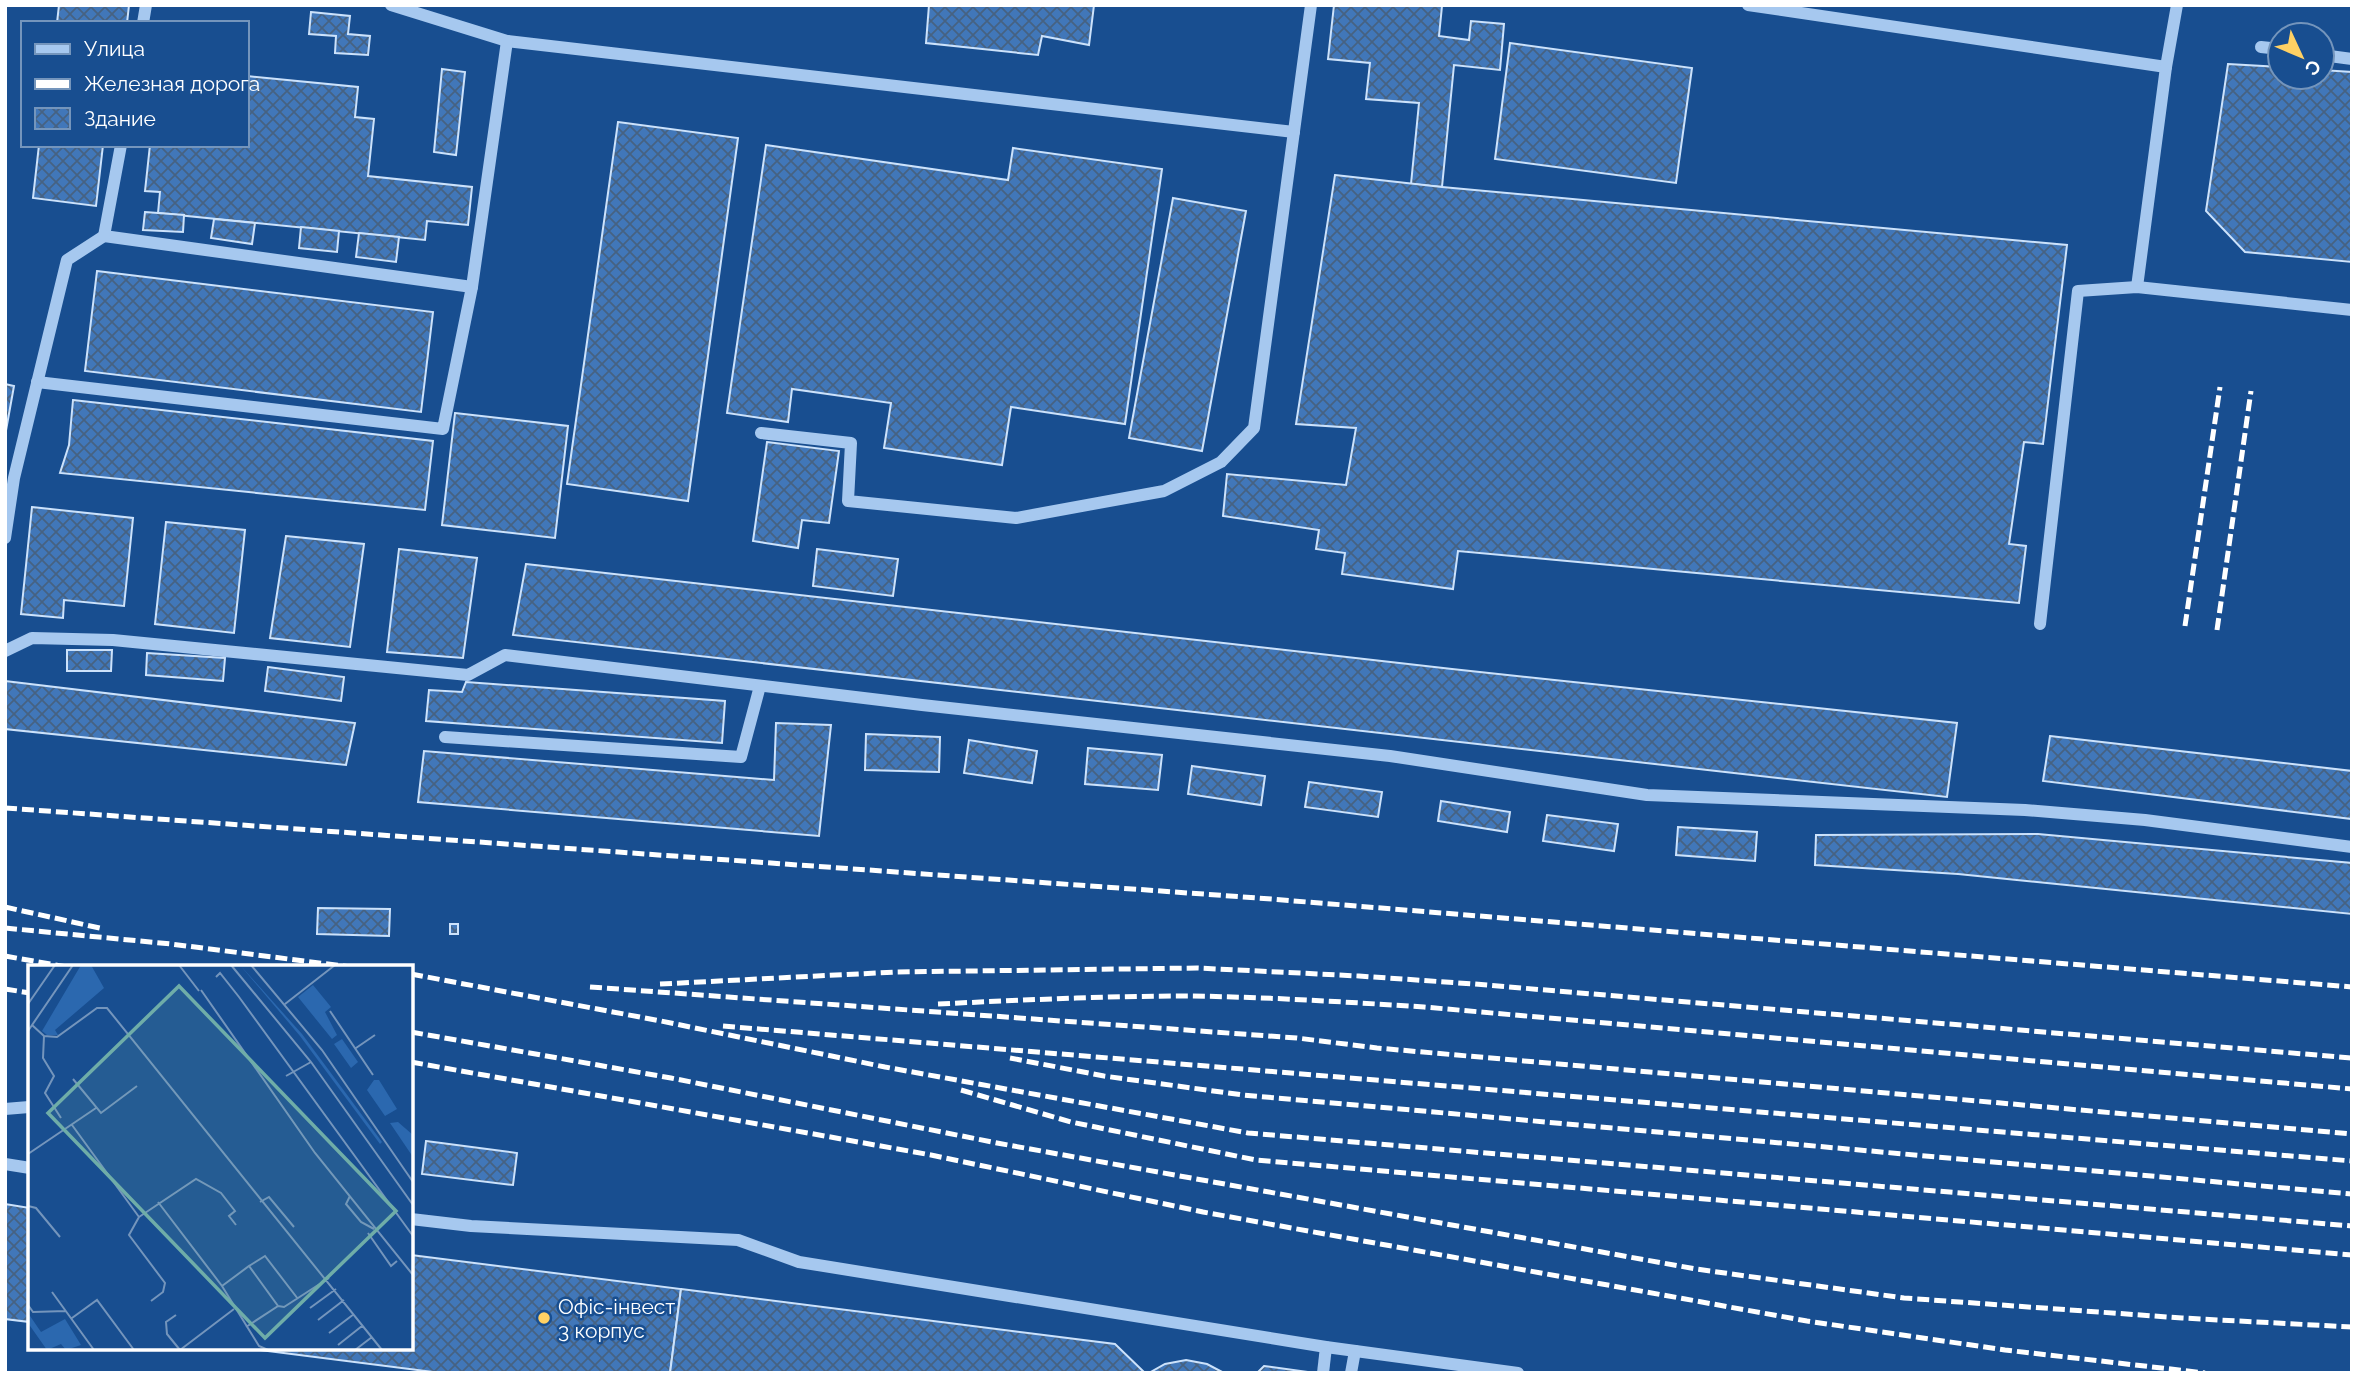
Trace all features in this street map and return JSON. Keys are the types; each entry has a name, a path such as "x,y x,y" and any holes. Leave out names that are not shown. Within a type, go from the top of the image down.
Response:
{"lane":[{"path":"391,5 507,41 1294,132"},
{"path":"761,433 851,443 848,502 1016,518 1164,491 1222,462 1254,428 1311,5"},
{"path":"1748,5 2166,67"},
{"path":"2137,287 2166,67 2178,5"},
{"path":"37,382 443,429 472,287 507,41"},
{"path":"2261,47 2266,48"},
{"path":"104,236 121,147"},
{"path":"5,538 13,478 67,260 104,236 472,287"},
{"path":"2040,624 2078,291 2137,287 2352,310"},
{"path":"5,650 32,638 113,640 468,676 505,655 760,686 1390,755 1647,795 2025,810 2145,820 2352,847"},
{"path":"445,737 741,757 760,686"},
{"path":"5,1109 28,1107"},
{"path":"9,1165 28,1160"},
{"path":"9,1165 28,1168"},
{"path":"413,1219 471,1226 738,1240 799,1262 1326,1347 1518,1373"},
{"path":"1323,1373 1326,1347"},
{"path":"1351,1373 1355,1351"}],"building":[{"path":"59,5 129,5 127,21 57,21"},
{"path":"929,5 1094,5 1089,45 1042,36 1038,55 926,43"},
{"path":"1334,5 1442,6 1439,36 1469,40 1471,21 1504,24 1500,70 1454,65 1442,187 1411,184 1419,103 1366,99 1370,63 1328,59"},
{"path":"311,12 350,16 348,34 370,36 368,55 335,53 336,36 309,34"},
{"path":"1510,43 1692,68 1676,183 1495,159"},
{"path":"2228,64 2266,66 2266,91 2336,91 2336,71 2352,72 2352,262 2245,252 2206,211"},
{"path":"442,69 465,72 456,155 434,152"},
{"path":"248,76 358,87 355,117 374,119 368,176 472,187 468,225 427,221 425,240 158,213 160,192 145,191 150,147 248,147"},
{"path":"618,122 738,138 688,501 567,484"},
{"path":"766,145 1008,180 1013,148 1162,169 1125,424 1011,407 1002,465 884,448 891,403 792,389 788,422 727,413"},
{"path":"39,147 103,147 96,206 33,198"},
{"path":"1335,175 2067,245 2043,444 2024,442 2009,544 2026,546 2019,603 1458,551 1453,589 1342,574 1345,553 1316,549 1319,530 1223,516 1227,474 1346,485 1356,428 1296,424"},
{"path":"1173,198 1246,211 1202,451 1129,438"},
{"path":"145,212 184,215 183,232 143,230"},
{"path":"214,219 255,223 252,244 211,238"},
{"path":"301,227 339,231 337,252 299,248"},
{"path":"359,233 399,237 396,262 356,257"},
{"path":"97,271 433,312 421,412 85,371"},
{"path":"5,384 14,386 5,436"},
{"path":"73,400 433,441 425,510 60,473 69,445"},
{"path":"455,413 568,426 555,538 442,525"},
{"path":"767,442 839,451 829,523 802,520 798,548 753,541"},
{"path":"32,507 133,518 124,606 64,600 63,618 21,614"},
{"path":"166,522 245,530 234,633 155,624"},
{"path":"286,536 364,544 350,647 270,638"},
{"path":"399,549 477,558 463,658 387,652"},
{"path":"817,549 898,559 893,596 813,586"},
{"path":"526,564 1957,723 1947,797 513,635"},
{"path":"67,650 112,650 111,671 67,671"},
{"path":"147,653 225,658 223,681 146,675"},
{"path":"268,667 344,677 341,701 265,691"},
{"path":"5,681 355,723 346,765 5,729"},
{"path":"466,682 725,701 722,743 426,721 429,690 462,692"},
{"path":"776,723 831,725 819,836 418,802 424,751 774,780"},
{"path":"866,734 940,737 939,772 865,770"},
{"path":"2050,736 2352,771 2352,819 2043,781"},
{"path":"969,740 1037,751 1032,783 964,773"},
{"path":"1088,748 1162,755 1158,790 1085,784"},
{"path":"1192,766 1265,776 1261,805 1188,794"},
{"path":"1309,782 1382,792 1378,817 1305,807"},
{"path":"1441,801 1510,812 1507,832 1438,821"},
{"path":"1547,815 1618,824 1614,851 1543,841"},
{"path":"1678,827 1757,832 1755,861 1676,855"},
{"path":"2038,834 2352,863 2352,914 1958,874 1815,865 1816,835"},
{"path":"318,908 390,909 389,936 317,934"},
{"path":"450,924 458,924 458,934 450,934"},
{"path":"426,1141 517,1153 513,1185 422,1174"},
{"path":"5,1204 28,1208 28,1322 5,1319"},
{"name":"Офіс-інвест 3 корпус","path":"413,1255 681,1289 670,1373 441,1373 260,1350 413,1350"},
{"path":"681,1289 1115,1344 1145,1373 670,1373"},
{"path":"1186,1360 1207,1364 1224,1373 1149,1373 1165,1364"},
{"path":"1264,1366 1315,1373 1257,1373"}],"railway":[{"path":"2185,626 2220,387"},
{"path":"2217,630 2251,391"},
{"path":"5,808 1258,898 2352,987"},
{"path":"5,907 104,929"},
{"path":"5,928 171,944 335,965"},
{"path":"5,956 56,965"},
{"path":"660,984 896,972 1197,968 1474,984 2352,1058"},
{"path":"413,974 885,1067 1248,1133 2352,1226"},
{"path":"590,987 1297,1038 1377,1048 2352,1134"},
{"path":"5,989 28,993"},
{"path":"938,1004 1189,996 1365,1003 2352,1089"},
{"path":"723,1026 2352,1161"},
{"path":"413,1032 671,1078 997,1143 1696,1269 1904,1298 2352,1327"},
{"path":"1010,1058 1104,1076 1243,1095 2352,1194"},
{"path":"413,1062 931,1155 1203,1212 1807,1321 2005,1350 2205,1373"},
{"path":"961,1090 1071,1122 1256,1160 2352,1255"}],"place":[{"name":"Офіс-інвест 3 корпус","path":"544,1318"}]}
